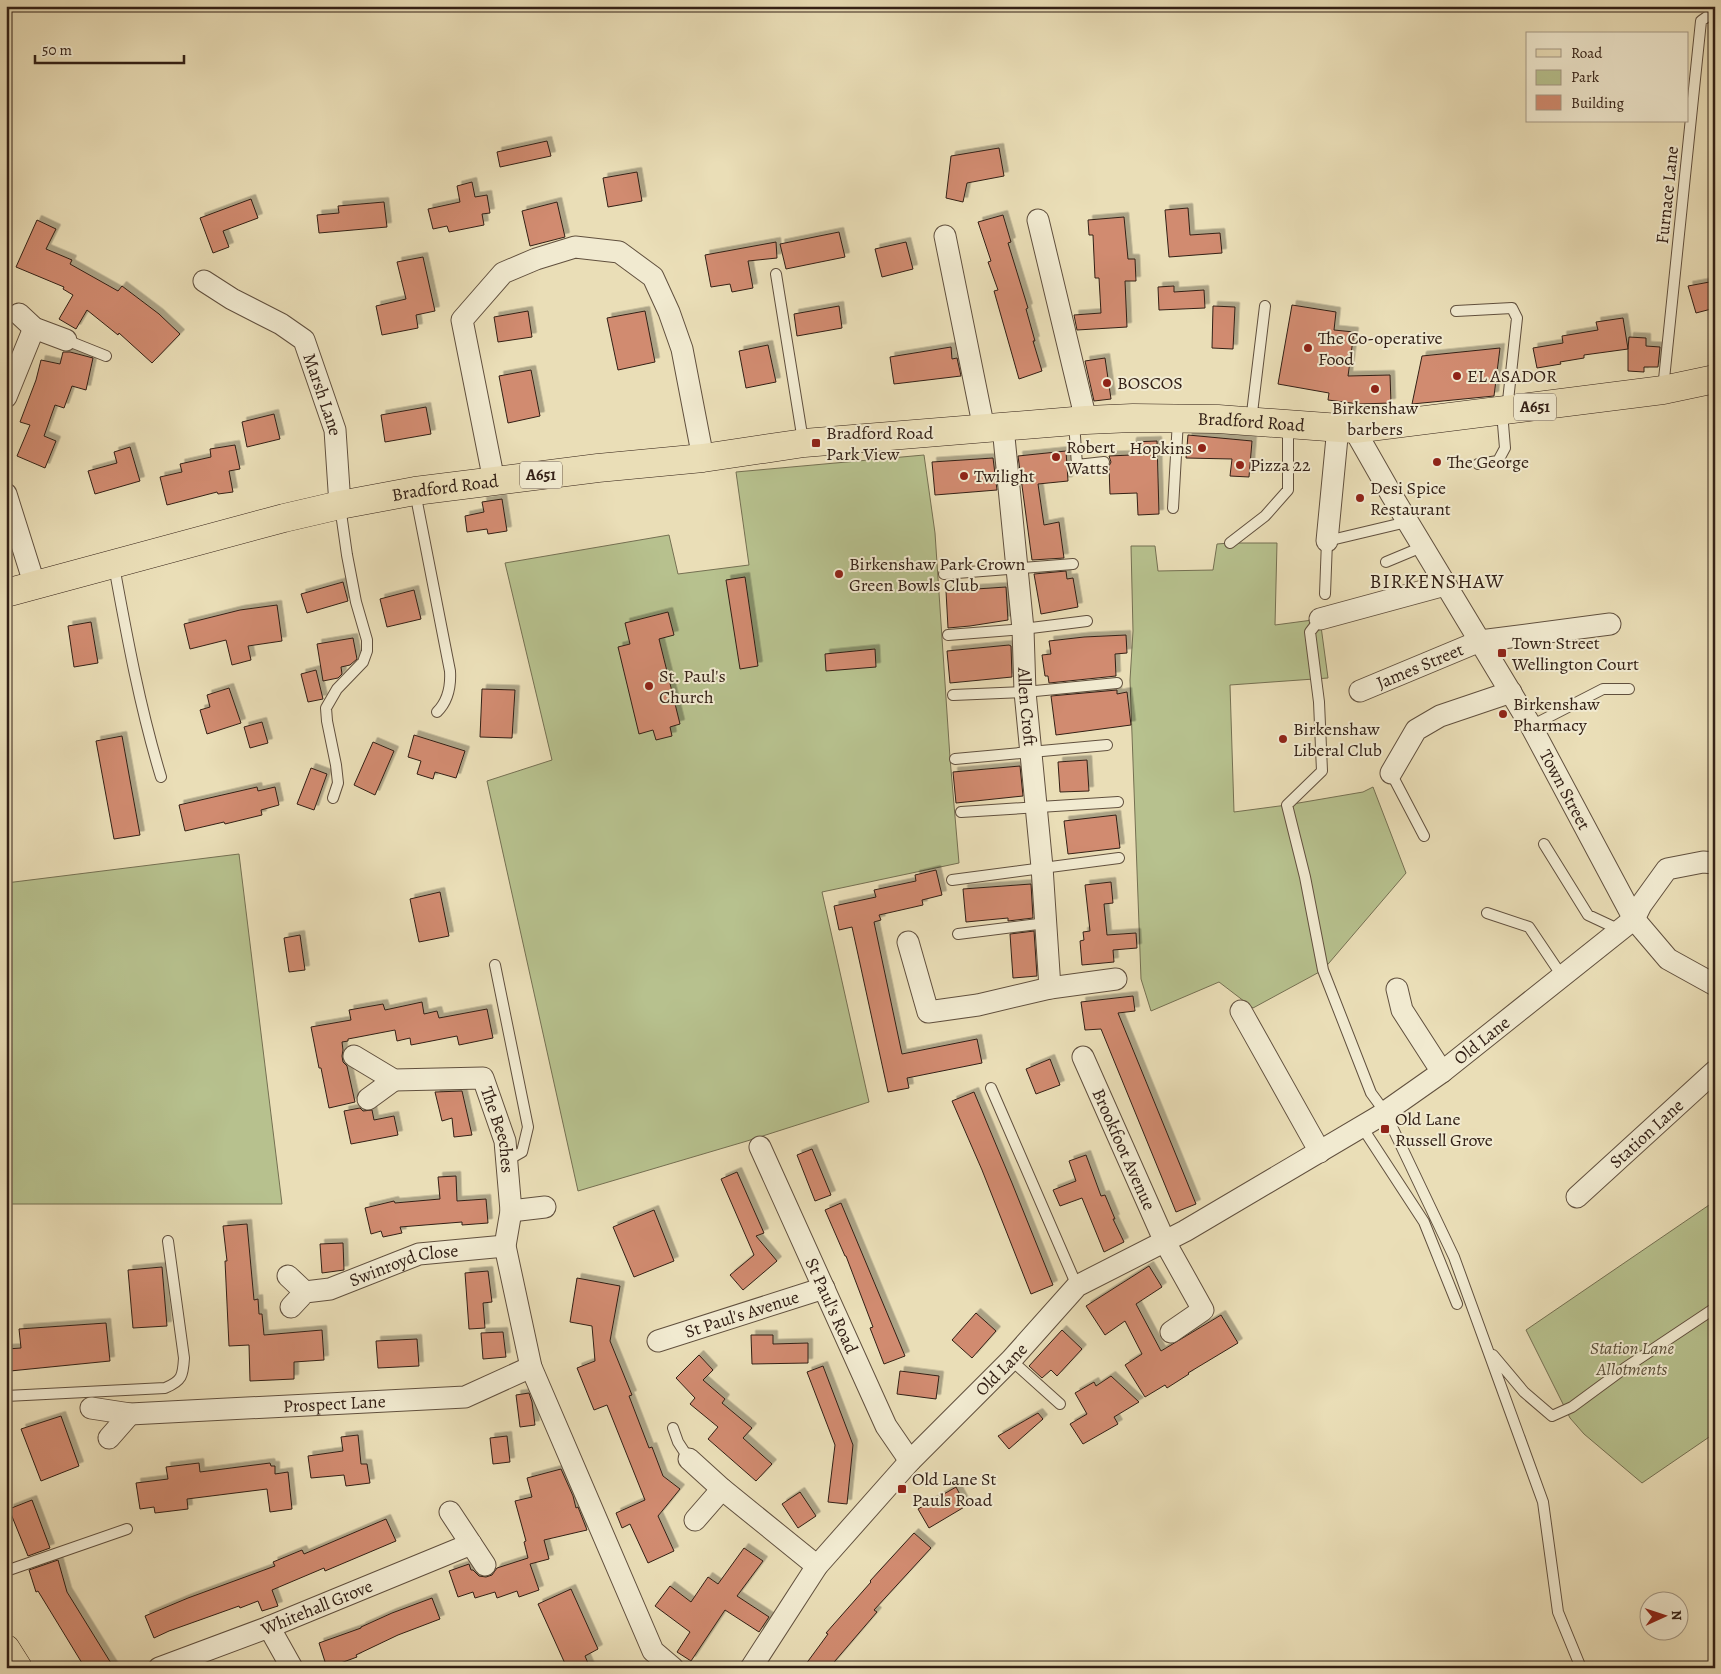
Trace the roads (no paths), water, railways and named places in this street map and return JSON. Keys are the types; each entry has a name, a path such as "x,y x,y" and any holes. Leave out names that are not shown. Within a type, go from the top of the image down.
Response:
{"main road":[{"name":"Bradford Road","path":"6,593 284,518 340,505 415,491 494,481 632,464 703,458 804,443 1080,420 1178,418 1346,428 1505,411 1663,390 1715,379"},
{"path":"6,1649 18,1668"}],"street":[{"path":"1038,220 1080,420"},
{"path":"945,236 993,428"},
{"path":"494,481 462,320 503,273 536,259 575,247 619,252 654,277 682,350 703,458"},
{"name":"Marsh Lane","path":"204,281 232,299 281,324 304,340 335,430 340,505"},
{"path":"6,397 27,321 66,340"},
{"name":"Allen Croft","path":"993,428 1016,568 1023,629 1025,692 1042,867 1050,988"},
{"path":"1327,541 1346,428"},
{"name":"Town Street","path":"1346,428 1407,522 1531,726 1627,924"},
{"path":"6,494 35,586"},
{"path":"1320,619 1445,585"},
{"name":"James Street","path":"1360,690 1480,641 1610,624"},
{"path":"1391,773 1416,730 1440,716 1511,692"},
{"name":"Old Lane","path":"751,1668 817,1566 910,1461 1010,1360 1077,1286 1165,1242 1385,1112 1442,1072 1627,924 1668,869 1703,862 1715,863"},
{"path":"1627,924 1668,959 1715,985"},
{"path":"908,942 928,1012 978,1005 1050,988 1116,979"},
{"path":"1397,990 1402,1010 1442,1072"},
{"path":"1241,1011 1320,1152"},
{"path":"354,1056 394,1080 368,1099"},
{"name":"Brookfoot Avenue","path":"1083,1057 1165,1242 1203,1310 1171,1332"},
{"name":"Station Lane","path":"1577,1197 1715,1071"},
{"name":"The Beeches","path":"394,1080 483,1078 504,1141 511,1211"},
{"name":"St Paul's Road","path":"760,1147 886,1426 910,1461"},
{"path":"546,1207 511,1211 505,1246 531,1367 653,1651 673,1668"},
{"name":"Swinroyd Close","path":"288,1276 298,1299 330,1289 419,1254 505,1246"},
{"name":"St Paul's Avenue","path":"658,1341 824,1288"},
{"name":"Prospect Lane","path":"91,1408 130,1414 465,1397 531,1367"},
{"path":"109,1438 130,1414"},
{"path":"689,1459 722,1489 817,1566"},
{"path":"695,1520 722,1489"},
{"path":"450,1512 485,1565"},
{"name":"Whitehall Grove","path":"159,1668 269,1627 471,1544"},
{"path":"269,1627 292,1668"}],"lane":[{"name":"Furnace Lane","path":"1663,390 1701,21 1715,12"},
{"path":"776,274 804,443"},
{"path":"1251,422 1265,306"},
{"path":"1456,311 1512,308 1517,318 1505,411 1505,448 1498,461 1478,464"},
{"path":"66,340 106,356"},
{"path":"1173,508 1178,418"},
{"path":"1080,420 1077,466 1104,462"},
{"path":"1230,543 1264,516 1288,490 1288,424"},
{"path":"415,491 450,671 449,691 444,705 437,712"},
{"path":"333,798 338,783 326,708 337,689 363,662 367,651 367,640 356,602 346,555 340,505"},
{"path":"1325,594 1327,541 1407,522"},
{"path":"1386,562 1422,547"},
{"path":"944,574 1072,564"},
{"path":"114,565 128,642 150,742 161,777"},
{"path":"1320,619 1310,632 1319,702 1322,771 1287,805 1305,877 1323,970 1371,1093 1385,1112 1454,1257 1543,1502 1558,1612 1581,1668"},
{"path":"948,635 1088,621"},
{"path":"953,695 1025,692 1117,683"},
{"path":"1531,726 1603,688 1629,689"},
{"path":"956,759 1107,745"},
{"path":"1391,773 1424,836"},
{"path":"961,812 1118,802"},
{"path":"1544,844 1588,915 1627,924"},
{"path":"952,880 1119,858"},
{"path":"1488,913 1529,926 1562,976"},
{"path":"958,934 1046,923"},
{"path":"495,966 528,1127 522,1152 506,1161"},
{"path":"991,1088 1077,1286"},
{"path":"1362,1127 1424,1222 1457,1304"},
{"path":"6,1396 164,1388 176,1384 183,1373 184,1358 168,1241"},
{"path":"1488,1349 1524,1392 1552,1416 1572,1407 1625,1368 1715,1308"},
{"path":"1010,1360 1060,1404"},
{"path":"673,1428 678,1442 689,1459"},
{"path":"6,1571 127,1529"}],"place":[{"name":"The Co-operative Food","path":"1308,348"},
{"name":"EL ASADOR","path":"1457,376"},
{"name":"BOSCOS","path":"1107,383"},
{"name":"Birkenshaw barbers","path":"1375,389"},
{"name":"Bradford Road Park View","path":"816,443"},
{"name":"Hopkins","path":"1202,448"},
{"name":"Robert Watts","path":"1056,457"},
{"name":"The George","path":"1437,462"},
{"name":"Pizza 22","path":"1240,465"},
{"name":"Twilight","path":"964,476"},
{"name":"Desi Spice Restaurant","path":"1360,498"},
{"name":"Birkenshaw Park Crown Green Bowls Club","path":"839,574"},
{"name":"Town Street Wellington Court","path":"1502,653"},
{"name":"St. Paul's Church","path":"649,686"},
{"name":"Birkenshaw Pharmacy","path":"1503,714"},
{"name":"Birkenshaw Liberal Club","path":"1283,739"},
{"name":"Old Lane Russell Grove","path":"1385,1129"},
{"name":"Old Lane St Pauls Road","path":"902,1489"}],"district":[{"name":"BIRKENSHAW","path":"1437,581"}],"park label":[{"name":"Station Lane Allotments","path":"1632,1358"}]}
